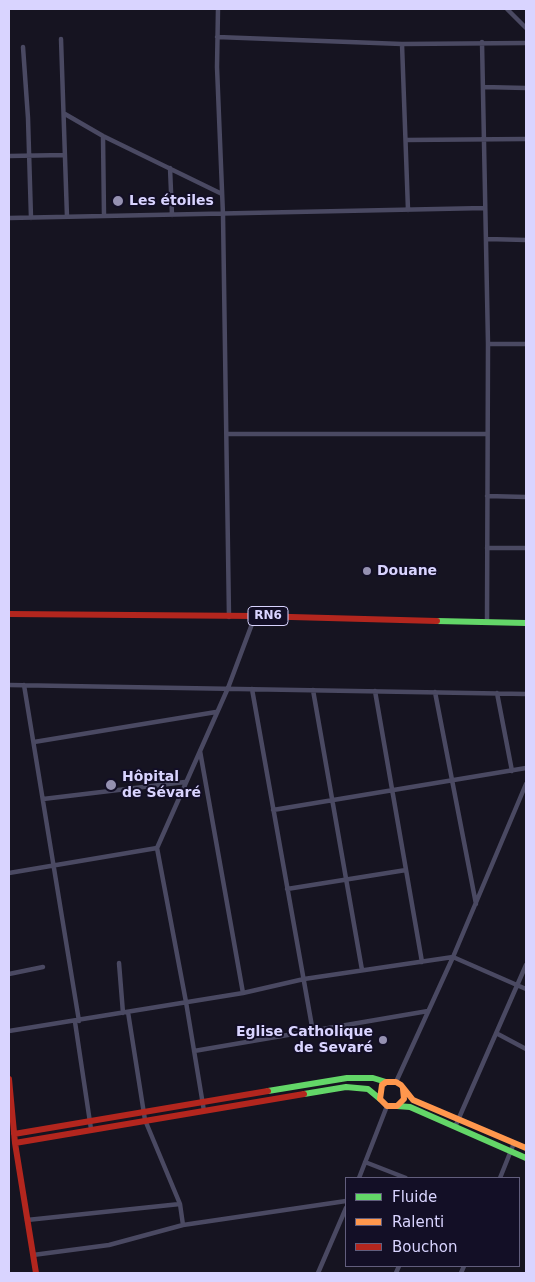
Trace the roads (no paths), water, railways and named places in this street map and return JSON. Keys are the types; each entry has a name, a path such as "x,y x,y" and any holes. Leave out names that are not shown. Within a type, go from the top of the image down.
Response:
{"street":[{"path":"218,9 217,37 223,215 229,617"},
{"path":"507,9 526,28"},
{"path":"217,37 402,44 526,43"},
{"path":"61,39 67,217"},
{"path":"482,42 488,344 487,622"},
{"path":"402,44 408,210"},
{"path":"23,48 31,218"},
{"path":"483,87 526,88"},
{"path":"65,114 103,136 222,194"},
{"path":"103,136 104,216"},
{"path":"406,140 526,139"},
{"path":"9,156 65,155"},
{"path":"170,168 172,214"},
{"path":"9,218 485,208"},
{"path":"487,239 526,240"},
{"path":"488,344 526,344"},
{"path":"227,434 487,434"},
{"path":"487,496 526,497"},
{"path":"487,548 526,548"},
{"name":"RN6","path":"9,614 255,616 526,623"},
{"path":"204,1111 157,848 228,688 255,616"},
{"path":"9,685 526,694"},
{"path":"24,685 54,866 90,1125"},
{"path":"252,689 312,1032"},
{"path":"313,690 362,970"},
{"path":"375,691 422,962"},
{"path":"435,692 476,904"},
{"path":"497,693 512,771"},
{"path":"34,742 216,712"},
{"path":"200,750 243,993"},
{"path":"273,810 526,768"},
{"path":"43,799 186,782"},
{"path":"396,1082 453,957 526,784"},
{"path":"9,873 157,848"},
{"path":"287,889 406,870"},
{"path":"9,1031 243,993 304,979 453,957 526,989"},
{"path":"119,964 145,1116 180,1204 183,1225"},
{"path":"455,1128 526,965"},
{"path":"9,974 43,968"},
{"path":"194,1051 428,1011"},
{"path":"496,1034 526,1049"},
{"path":"14,1134 145,1116 203,1103 347,1078 374,1078 386,1082 396,1082 413,1100 526,1148"},
{"path":"9,1079 15,1143 36,1273"},
{"path":"380,1099 380,1089 386,1082"},
{"path":"145,1116 204,1111 346,1087 368,1090 387,1106 410,1108 526,1158"},
{"path":"397,1106 404,1099 403,1089"},
{"path":"359,1177 387,1106"},
{"path":"15,1143 90,1125"},
{"path":"500,1177 514,1143"},
{"path":"366,1162 404,1177"},
{"path":"33,1255 109,1245 183,1225 345,1201"},
{"path":"27,1220 180,1204"},
{"path":"318,1273 345,1210"}],"place":[{"name":"Les étoiles","path":"118,201"},
{"name":"Douane","path":"367,571"},
{"name":"Hôpital de Sévaré","path":"111,785"},
{"name":"Eglise Catholique de Sevaré","path":"383,1040"}]}
